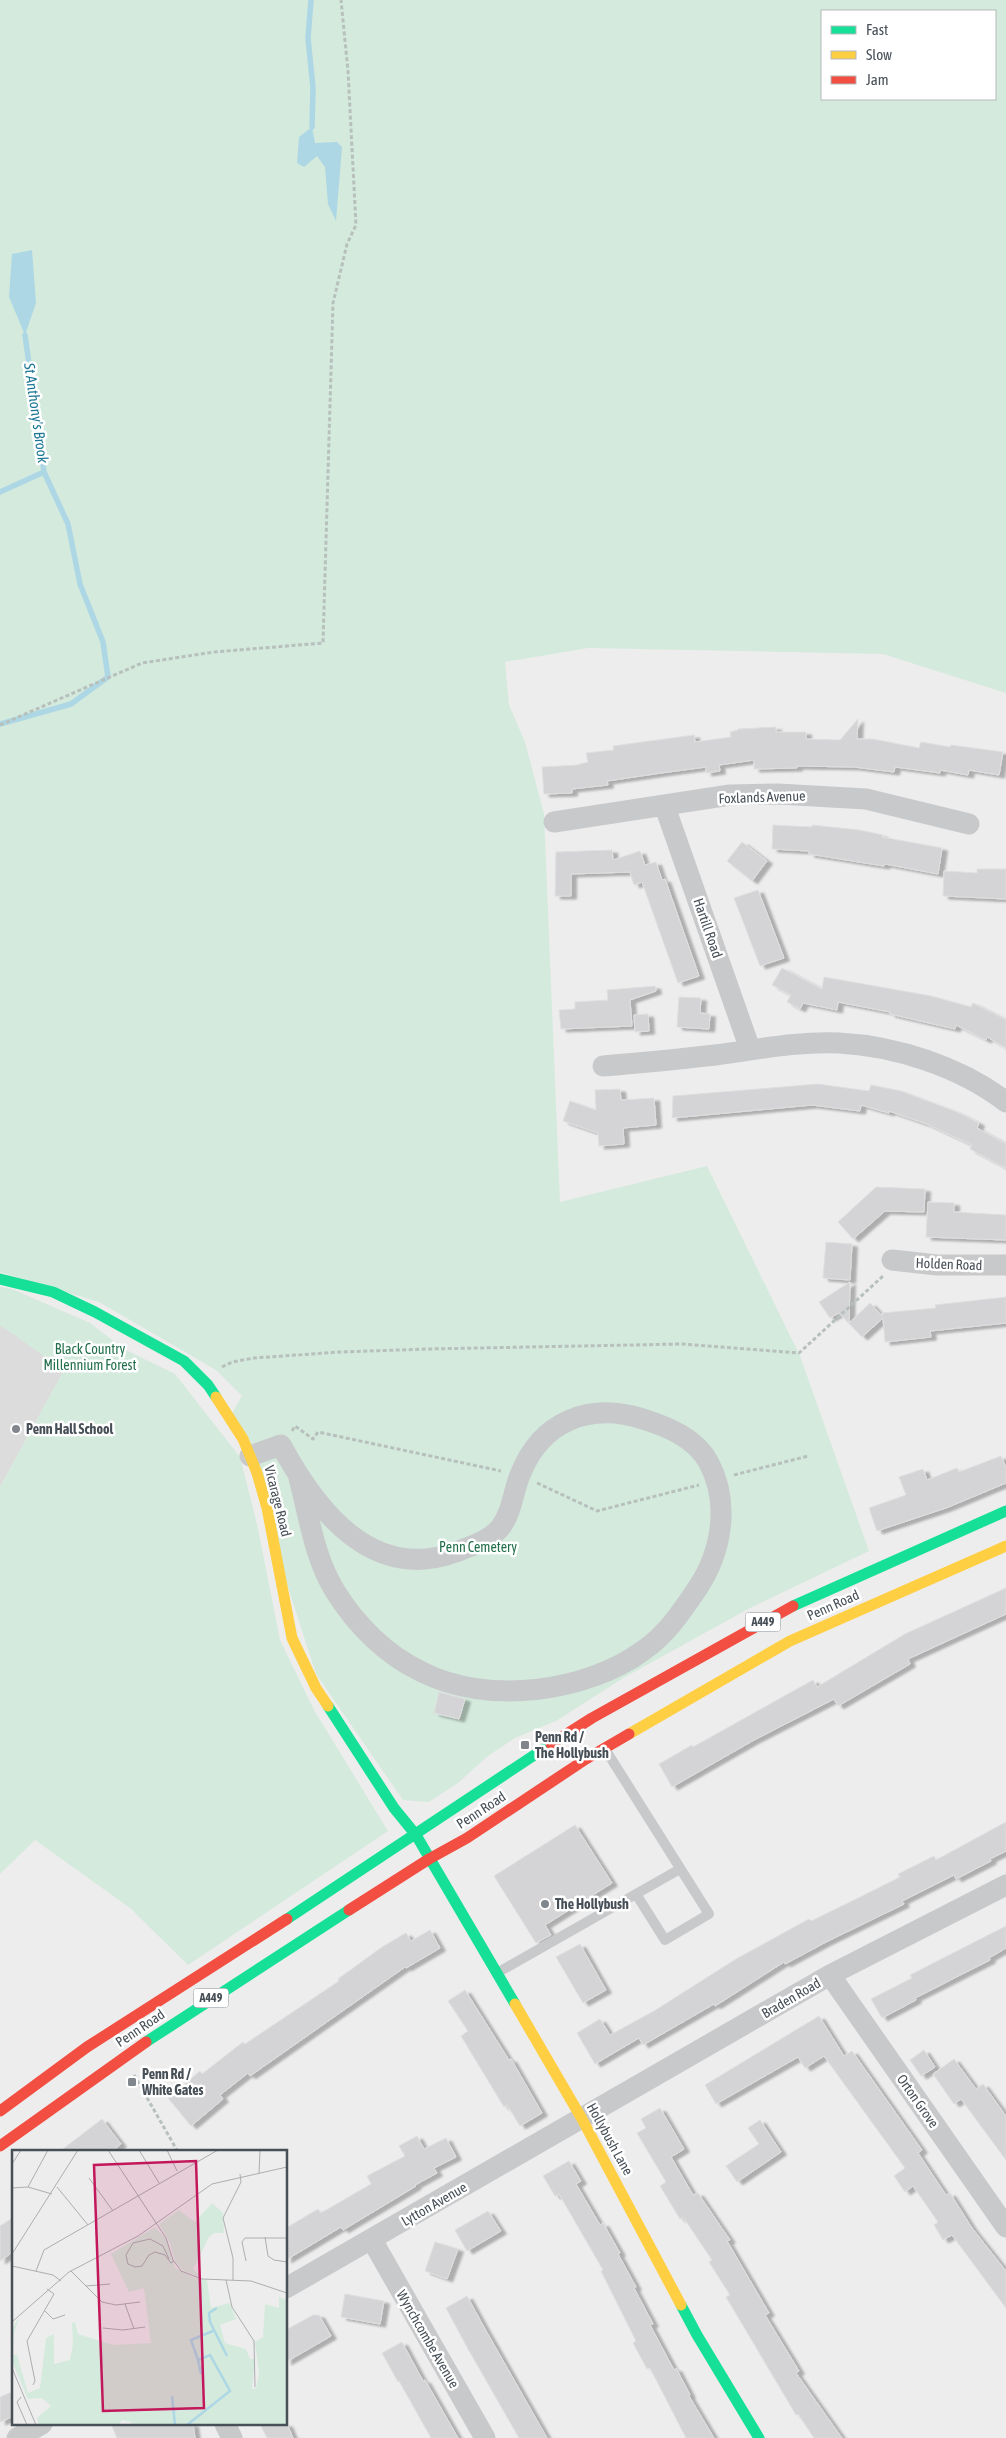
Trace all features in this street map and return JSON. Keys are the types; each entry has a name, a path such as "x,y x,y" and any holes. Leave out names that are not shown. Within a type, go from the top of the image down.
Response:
{"main road":[{"name":"Vicarage Road","path":"0,1279 53,1292 95,1312 184,1361 208,1385 243,1439 250,1456 267,1508 292,1638 316,1688 394,1808 416,1835 429,1859"},
{"name":"Penn Road","path":"0,2111 87,2047 416,1835 532,1756 592,1718 786,1609 1006,1511"},
{"name":"Penn Road","path":"0,2146 122,2058 246,1975 429,1859 467,1838 604,1748 790,1641 1006,1546"},
{"name":"Hollybush Lane","path":"429,1859 582,2119 645,2233 698,2335 759,2438"}],"street":[{"name":"Foxlands Avenue","path":"554,822 730,796 820,795 866,799 969,824"},
{"name":"Hartill Road","path":"665,806 750,1049"},
{"path":"603,1066 750,1049 839,1043 874,1048 941,1067 976,1082 1006,1102"},
{"name":"Holden Road","path":"892,1260 947,1265 1006,1265"},
{"path":"250,1456 281,1445 299,1478 335,1524 353,1537 391,1555 411,1559 429,1559 467,1548 487,1539 499,1529 506,1518 520,1475 530,1454 548,1434 565,1420 591,1413 620,1414 662,1425 686,1437 700,1449 709,1463 720,1495 719,1538 714,1558 703,1580 669,1628 645,1650 613,1670 571,1684 544,1689 484,1689 456,1685 425,1674 410,1666 374,1639 352,1616 335,1592 320,1562 299,1478"},
{"name":"Braden Road","path":"582,2119 830,1975 1006,1885"},
{"name":"Orton Grove","path":"830,1975 1006,2227"},
{"name":"Lytton Avenue","path":"288,2287 582,2119"},
{"name":"Wynchcombe Avenue","path":"372,2240 485,2438"},
{"path":"17,2438 38,2426"},
{"path":"226,2426 232,2438"}],"lane":[{"path":"604,1748 709,1914 665,1940 636,1894"},
{"path":"496,1973 680,1869"}],"path":[{"path":"0,725 142,663 214,652 323,643 332,303 347,244 356,226 348,71 340,0"},
{"path":"208,1385 222,1367 232,1362 340,1352 681,1344 799,1353 881,1281 892,1260"},
{"path":"122,2058 177,2150"}],"shaded area":[{"name":"Penn Hall School","path":"0,1287 90,1323 0,1487"}],"green space":[{"name":"Penn Cemetery","path":"0,0 1006,0 1006,693 883,654 588,648 505,662 509,705 525,742 544,814 560,1202 707,1166 800,1356 869,1551 750,1608 625,1677 556,1721 515,1738 488,1756 458,1783 429,1802 403,1800 316,1674 232,1413 242,1396 216,1370 99,1302 0,1272"},
{"name":"Black Country Millennium Forest","path":"0,1287 12,1289 90,1323 124,1349 175,1374 240,1457 257,1524 280,1640 314,1710 388,1831 188,1965 130,1908 35,1840 0,1874 0,1487 64,1370 0,1325"}],"water":[{"path":"312,127 315,143 337,142 342,147 336,221 328,204 325,167 317,156 304,167 297,163 299,137"},
{"path":"32,250 36,303 25,335 9,297 12,254"}],"building":[{"path":"858,719 857,739 873,739 919,748 921,742 1003,752 999,775 969,770 968,775 940,770 940,773 895,767 894,772 854,767 797,766 797,768 754,769 754,760 719,765 720,771 706,773 706,767 607,781 608,785 572,789 572,793 544,794 542,767 577,765 588,762 586,753 614,750 613,746 694,735 695,742 731,737 730,732 738,729 776,727 776,732 806,732 806,739 840,740"},
{"path":"773,825 812,827 812,825 859,830 883,835 882,837 942,848 938,874 885,864 884,866 809,854 809,851 772,849"},
{"path":"742,842 767,861 752,881 727,861"},
{"path":"612,850 613,860 640,851 645,865 656,862 662,880 665,879 699,976 678,983 642,882 634,885 630,872 571,874 571,896 555,896 556,852"},
{"path":"977,869 1006,869 1006,899 943,896 944,871 977,873"},
{"path":"758,890 784,958 760,966 734,898"},
{"path":"782,968 822,989 824,977 931,996 971,1007 973,1003 1006,1020 1006,1048 987,1037 986,1040 956,1025 955,1029 890,1014 890,1012 838,1002 837,1010 803,1003 800,1009 787,1002 791,995 772,985"},
{"path":"655,986 656,991 630,1000 632,1026 561,1029 559,1010 575,1009 575,1002 608,1000 607,990"},
{"path":"679,997 701,998 700,1013 710,1014 709,1029 677,1027"},
{"path":"648,1014 649,1031 635,1032 634,1015"},
{"path":"818,1084 869,1091 871,1085 901,1091 957,1112 979,1123 977,1128 1006,1144 1006,1168 970,1149 972,1145 927,1124 889,1111 889,1113 861,1105 860,1111 812,1105 672,1118 673,1096"},
{"path":"620,1089 621,1100 654,1098 656,1125 623,1128 624,1144 599,1146 598,1133 563,1121 570,1101 596,1110 595,1090"},
{"path":"876,1187 925,1189 924,1212 885,1211 853,1239 838,1222"},
{"path":"928,1202 954,1203 954,1212 1006,1215 1006,1240 926,1237"},
{"path":"826,1242 852,1244 850,1280 823,1278"},
{"path":"850,1282 849,1323 870,1303 882,1316 882,1313 936,1308 935,1305 1006,1297 1006,1323 930,1331 931,1337 885,1342 883,1318 862,1337 839,1313 830,1318 819,1302"},
{"path":"1001,1456 1006,1468 1006,1483 946,1508 877,1531 869,1508 906,1495 899,1477 923,1469 927,1480 957,1468 959,1472"},
{"path":"1006,1588 1006,1614 908,1659 910,1664 838,1706 834,1699 754,1740 672,1787 659,1764 813,1680 817,1687 905,1634"},
{"path":"439,1692 465,1699 459,1719 434,1713"},
{"path":"1006,1822 1006,1851 990,1859 991,1861 956,1879 954,1875 902,1901 904,1904 785,1964 784,1962 715,2006 714,2004 643,2045 639,2038 595,2064 577,2033 600,2019 610,2035 654,2011 736,1959 809,1919 811,1921 900,1877 898,1874 934,1856 936,1860"},
{"name":"The Hollybush","path":"575,1825 612,1883 545,1925 551,1935 536,1943 494,1876"},
{"path":"1006,1926 1006,1948 989,1958 990,1960 915,1998 916,2000 882,2018 871,1999 912,1978 910,1975"},
{"path":"430,1930 440,1948 405,1967 250,2076 248,2073 220,2095 223,2099 191,2126 168,2098 200,2071 202,2074 243,2042 245,2044 339,1981 338,1979 382,1947 406,1933 411,1941"},
{"path":"580,1944 606,1990 583,2003 556,1957"},
{"path":"465,1990 509,2060 511,2059 542,2113 520,2126 507,2105 504,2107 461,2036 468,2031 448,2001"},
{"path":"819,2016 844,2056 852,2051 922,2150 918,2153 946,2195 950,2193 972,2228 1006,2271 1006,2308 952,2235 943,2240 934,2225 938,2222 913,2186 905,2192 894,2176 905,2168 824,2056 805,2068 798,2057 716,2104 705,2085"},
{"path":"924,2050 935,2067 921,2076 910,2060"},
{"path":"954,2059 976,2089 983,2084 1006,2116 1006,2160 961,2099 954,2104 933,2074"},
{"path":"660,2108 684,2149 671,2157 693,2195 698,2193 730,2240 727,2241 769,2313 765,2315 799,2371 796,2373 842,2438 814,2438 798,2414 796,2415 726,2297 730,2295 709,2262 712,2260 683,2217 680,2219 660,2186 666,2182 637,2133 646,2128 641,2119"},
{"path":"102,2119 121,2144 114,2150 62,2150"},
{"path":"760,2120 781,2152 737,2182 726,2166 759,2144 748,2128"},
{"path":"417,2136 424,2149 446,2138 456,2157 434,2168 437,2173 416,2186 343,2230 341,2227 288,2259 288,2227 318,2209 321,2213 371,2184 367,2176 405,2156 399,2146"},
{"path":"569,2161 581,2181 576,2184 600,2225 603,2223 620,2253 618,2254 653,2324 650,2325 714,2438 686,2438 650,2368 647,2369 633,2343 636,2341 601,2271 603,2270 559,2194 555,2196 543,2176"},
{"path":"488,2211 501,2231 467,2251 455,2230"},
{"path":"12,2218 12,2252 0,2261 0,2226"},
{"path":"435,2242 458,2249 447,2279 425,2271"},
{"path":"345,2294 384,2301 380,2324 341,2317"},
{"path":"467,2296 547,2438 519,2438 468,2349 446,2308"},
{"path":"313,2315 319,2315 331,2336 288,2361 288,2329"},
{"path":"402,2342 423,2381 425,2380 458,2438 431,2438 398,2382 382,2353"},
{"path":"12,2392 12,2417 0,2422 0,2397"},
{"path":"112,2426 193,2426 195,2438 117,2438"},
{"path":"261,2426 288,2426 293,2438 267,2438"}],"waterway":[{"path":"311,0 308,38 313,88 312,127"},
{"name":"St Anthony's Brook","path":"0,492 44,472 25,335"},
{"path":"0,724 71,704 108,677 103,642 80,584 68,524 44,472"}],"traffic: fast":[{"path":"0,1279 53,1292 95,1312 184,1361 208,1385 216,1397"},
{"path":"793,1606 1006,1511"},
{"path":"328,1706 394,1808 416,1835 515,2004"},
{"path":"287,1919 551,1744"},
{"path":"146,2042 349,1910"},
{"path":"681,2305 759,2438"}],"traffic: slow":[{"path":"216,1397 243,1439 257,1473 267,1508 292,1638 316,1688 328,1706"},
{"path":"629,1734 790,1641 1006,1546"},
{"path":"515,2004 582,2119 681,2305"}],"traffic: jam":[{"path":"551,1744 592,1718 793,1606"},
{"path":"349,1910 429,1859 467,1838 586,1759 629,1734"},
{"path":"0,2111 87,2047 287,1919"},
{"path":"0,2146 146,2042"}],"place":[{"name":"Penn Hall School","path":"16,1429"},
{"name":"Penn Rd / The Hollybush","path":"525,1745"},
{"name":"The Hollybush","path":"545,1904"},
{"name":"Penn Rd / White Gates","path":"132,2082"}]}
